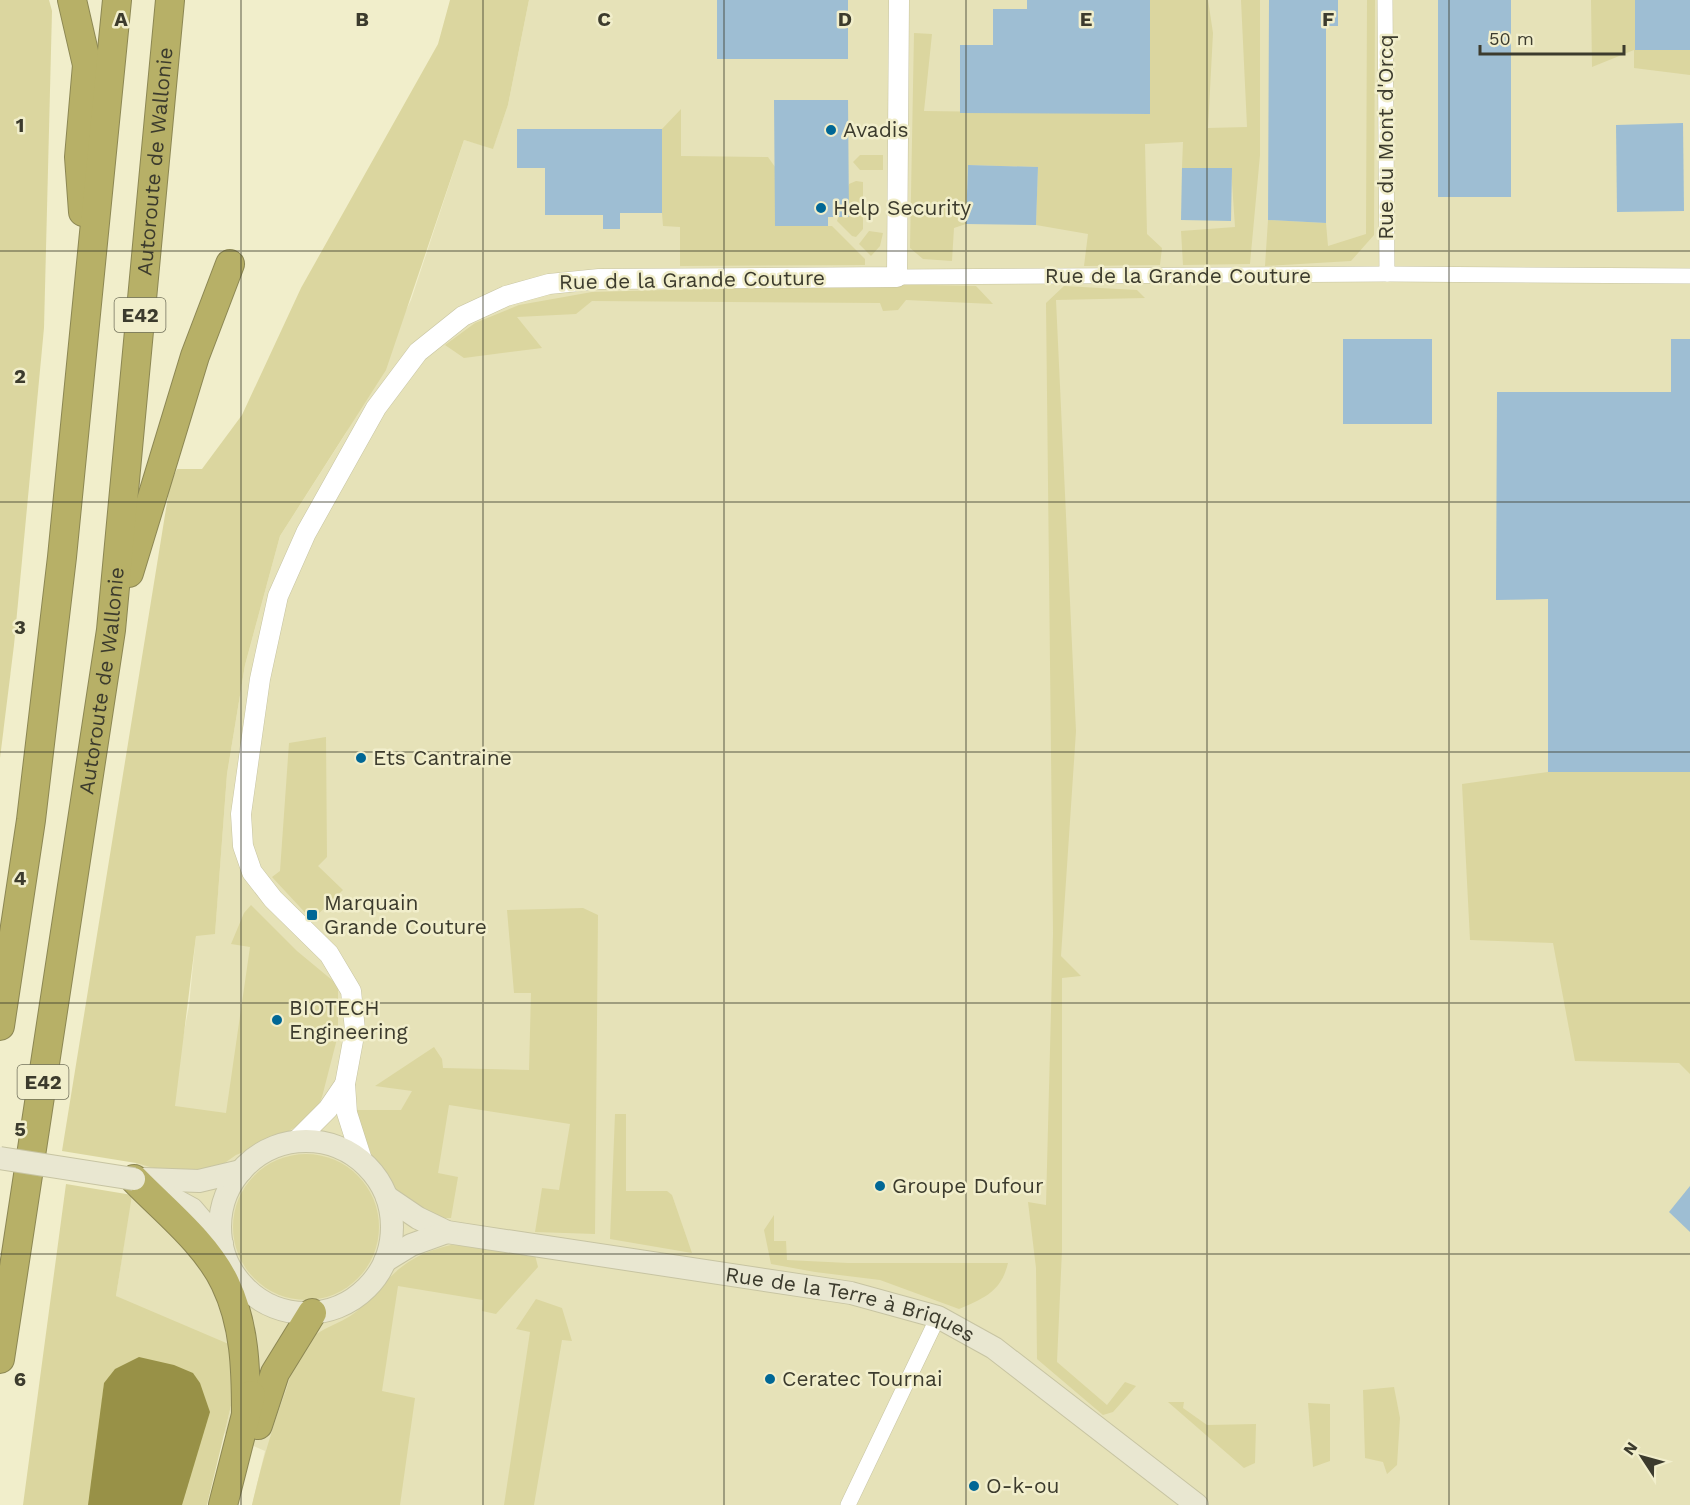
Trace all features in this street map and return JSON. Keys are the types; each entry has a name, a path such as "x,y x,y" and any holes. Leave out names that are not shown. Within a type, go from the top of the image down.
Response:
{"highway":[{"path":"72,0 87,65 79,156 89,274"},
{"name":"E42","path":"0,1026 31,820 58,591 117,0"},
{"name":"Autoroute de Wallonie","path":"0,1359 111,630 170,0"},
{"path":"111,630 195,356 230,264"},
{"path":"134,1179 202,1250 225,1282 246,1361 246,1414"},
{"path":"222,1505 260,1368 258,1331 246,1288"},
{"path":"237,1505 253,1439 275,1373 312,1313"}],"main road":[{"path":"296,1141 320,1141 342,1148 362,1160 377,1177 387,1197 392,1218 392,1240 385,1261 373,1281 356,1297 335,1308 312,1313 265,1303 246,1288 230,1268 222,1244 220,1218 227,1193 241,1171 266,1151 296,1141"},
{"path":"0,1158 134,1179 199,1181 241,1171"},
{"path":"134,1179 192,1209 222,1244"},
{"name":"Rue de la Terre à Briques","path":"387,1197 418,1218 447,1232 851,1293 938,1317 994,1348 1197,1505"},
{"name":"Rue de la Terre à Briques","path":"385,1261 411,1245 447,1232"}],"street":[{"path":"897,277 898,0"},
{"name":"Rue du Mont d'Orcq","path":"1385,0 1387,274"},
{"name":"Rue de la Grande Couture","path":"362,1160 347,1113 345,1084 355,1030 351,991 329,954 273,899 252,872 243,846 241,814 260,679 278,596 306,533 376,408 418,352 463,316 507,296 549,284 599,279 1387,274 1690,276"},
{"name":"Rue de la Grande Couture","path":"296,1141 328,1109 345,1084"},
{"path":"848,1505 938,1317"}],"shaded area":[{"path":"0,0 49,0 52,11 44,328 14,645 0,758"},
{"path":"450,0 529,0 508,105 493,149 464,140 386,370 280,536 245,665 227,774 215,934 196,936 175,1106 226,1113 250,947 231,944 244,913 251,905 297,951 338,985 338,1035 322,1097 314,1116 277,1138 236,1155 199,1181 136,1163 62,1151 170,484 177,469 202,469 242,415 301,288 438,44"},
{"path":"529,0 1690,0 1690,1505 252,1505 265,1451 224,1433 235,1389 116,1296 136,1163 158,1168 189,1006 196,935 215,933 227,774 245,665 280,536 346,433 411,300 464,140 493,148 508,105"},
{"path":"1150,0 1208,0 1213,33 1208,128 1247,127 1241,0 1260,0 1260,155 1250,264 1183,265 1181,231 1235,227 1231,168 1182,168 1183,142 1145,144 1147,234 1162,248 1160,265 1084,266 1088,234 1036,225 1038,167 968,165 966,224 954,228 952,261 923,259 910,248 914,33 932,34 924,111 1149,114"},
{"path":"1367,0 1375,0 1374,235 1351,261 1265,266 1268,220 1326,223 1328,246 1366,234"},
{"path":"1591,0 1635,0 1635,50 1690,49 1690,75 1634,68 1634,50 1592,67"},
{"path":"681,109 681,156 768,157 775,167 775,226 832,226 865,259 865,265 680,266 680,227 663,226 662,129"},
{"path":"860,155 883,155 883,170 860,170 853,162"},
{"path":"856,181 863,182 863,229 856,237 852,236 837,221 849,184"},
{"path":"869,231 883,233 880,246 871,256 859,244"},
{"path":"884,284 976,286 993,304 906,300 898,310 883,311 880,303 592,301 576,314 517,317 542,348 464,358 445,345 475,323 519,305 592,292"},
{"path":"1064,286 1137,290 1145,298 1056,300 1076,731 1061,956 1081,976 1062,978 1062,1250 1057,1362 1107,1405 1125,1382 1136,1386 1113,1412 1103,1415 1037,1359 1036,1268 1028,1202 1046,1205 1053,933 1046,303"},
{"path":"326,737 327,857 318,866 343,890 312,920 272,877 280,871 289,743"},
{"path":"1548,772 1690,772 1690,1074 1679,1063 1575,1061 1553,943 1470,940 1462,784"},
{"path":"583,908 598,915 595,1234 535,1232 542,1188 559,1190 570,1124 449,1105 438,1173 458,1177 451,1218 418,1218 387,1197 355,1110 401,1110 412,1091 375,1086 434,1047 442,1059 443,1068 529,1070 531,993 514,993 507,910"},
{"path":"615,1114 626,1114 626,1191 667,1191 672,1195 692,1253 610,1239"},
{"path":"306,1154 334,1160 357,1176 373,1199 379,1227 373,1255 357,1278 334,1294 306,1300 278,1294 255,1278 239,1255 233,1227 239,1199 255,1176 278,1160"},
{"path":"66,1184 132,1195 116,1296 238,1348 235,1389 207,1505 23,1505"},
{"path":"774,1215 774,1241 786,1241 787,1260 848,1263 1008,1263 1001,1281 990,1293 959,1309 880,1280 771,1264 764,1230"},
{"path":"451,1245 479,1246 535,1255 538,1267 496,1314 482,1311 483,1300 398,1286 382,1391 415,1398 400,1505 252,1505 276,1419 294,1366 306,1344 318,1333 353,1314 390,1277 409,1262 420,1255"},
{"path":"536,1299 562,1308 572,1341 562,1340 534,1505 504,1505 530,1332 516,1329"},
{"path":"139,1357 174,1365 193,1373 200,1383 210,1412 182,1505 88,1505 104,1383 115,1369"},
{"path":"1394,1387 1400,1418 1397,1465 1387,1474 1383,1462 1365,1458 1363,1390"},
{"path":"1168,1402 1184,1402 1183,1408 1207,1425 1256,1424 1255,1463 1244,1468"},
{"path":"1308,1403 1330,1404 1330,1461 1313,1467"}],"building":[{"path":"717,0 848,0 848,59 717,59"},
{"path":"1027,0 1150,0 1150,114 960,113 960,45 993,45 993,9 1027,9"},
{"path":"1269,0 1338,0 1338,26 1326,26 1326,223 1268,220"},
{"path":"1438,0 1511,0 1511,197 1438,197"},
{"path":"1635,0 1690,0 1690,50 1635,50"},
{"path":"774,100 848,100 849,217 828,217 828,226 775,226"},
{"path":"1683,123 1684,211 1617,212 1616,125"},
{"path":"517,129 662,129 662,213 620,213 620,229 603,229 603,215 545,215 545,168 517,168"},
{"path":"968,165 1038,167 1036,225 966,224"},
{"path":"1182,168 1232,168 1231,221 1181,220"},
{"path":"1343,339 1432,339 1432,424 1343,424"},
{"path":"1671,339 1690,339 1690,772 1548,772 1548,599 1496,600 1497,392 1671,392"},
{"path":"1690,1186 1690,1232 1669,1212"}],"place":[{"name":"Avadis","path":"831,130"},
{"name":"Help Security","path":"821,208"},
{"name":"Ets Cantraine","path":"361,758"},
{"name":"Marquain Grande Couture","path":"312,915"},
{"name":"BIOTECH Engineering","path":"277,1020"},
{"name":"Groupe Dufour","path":"880,1186"},
{"name":"Ceratec Tournai","path":"770,1379"},
{"name":"O-k-ou","path":"974,1486"}]}
